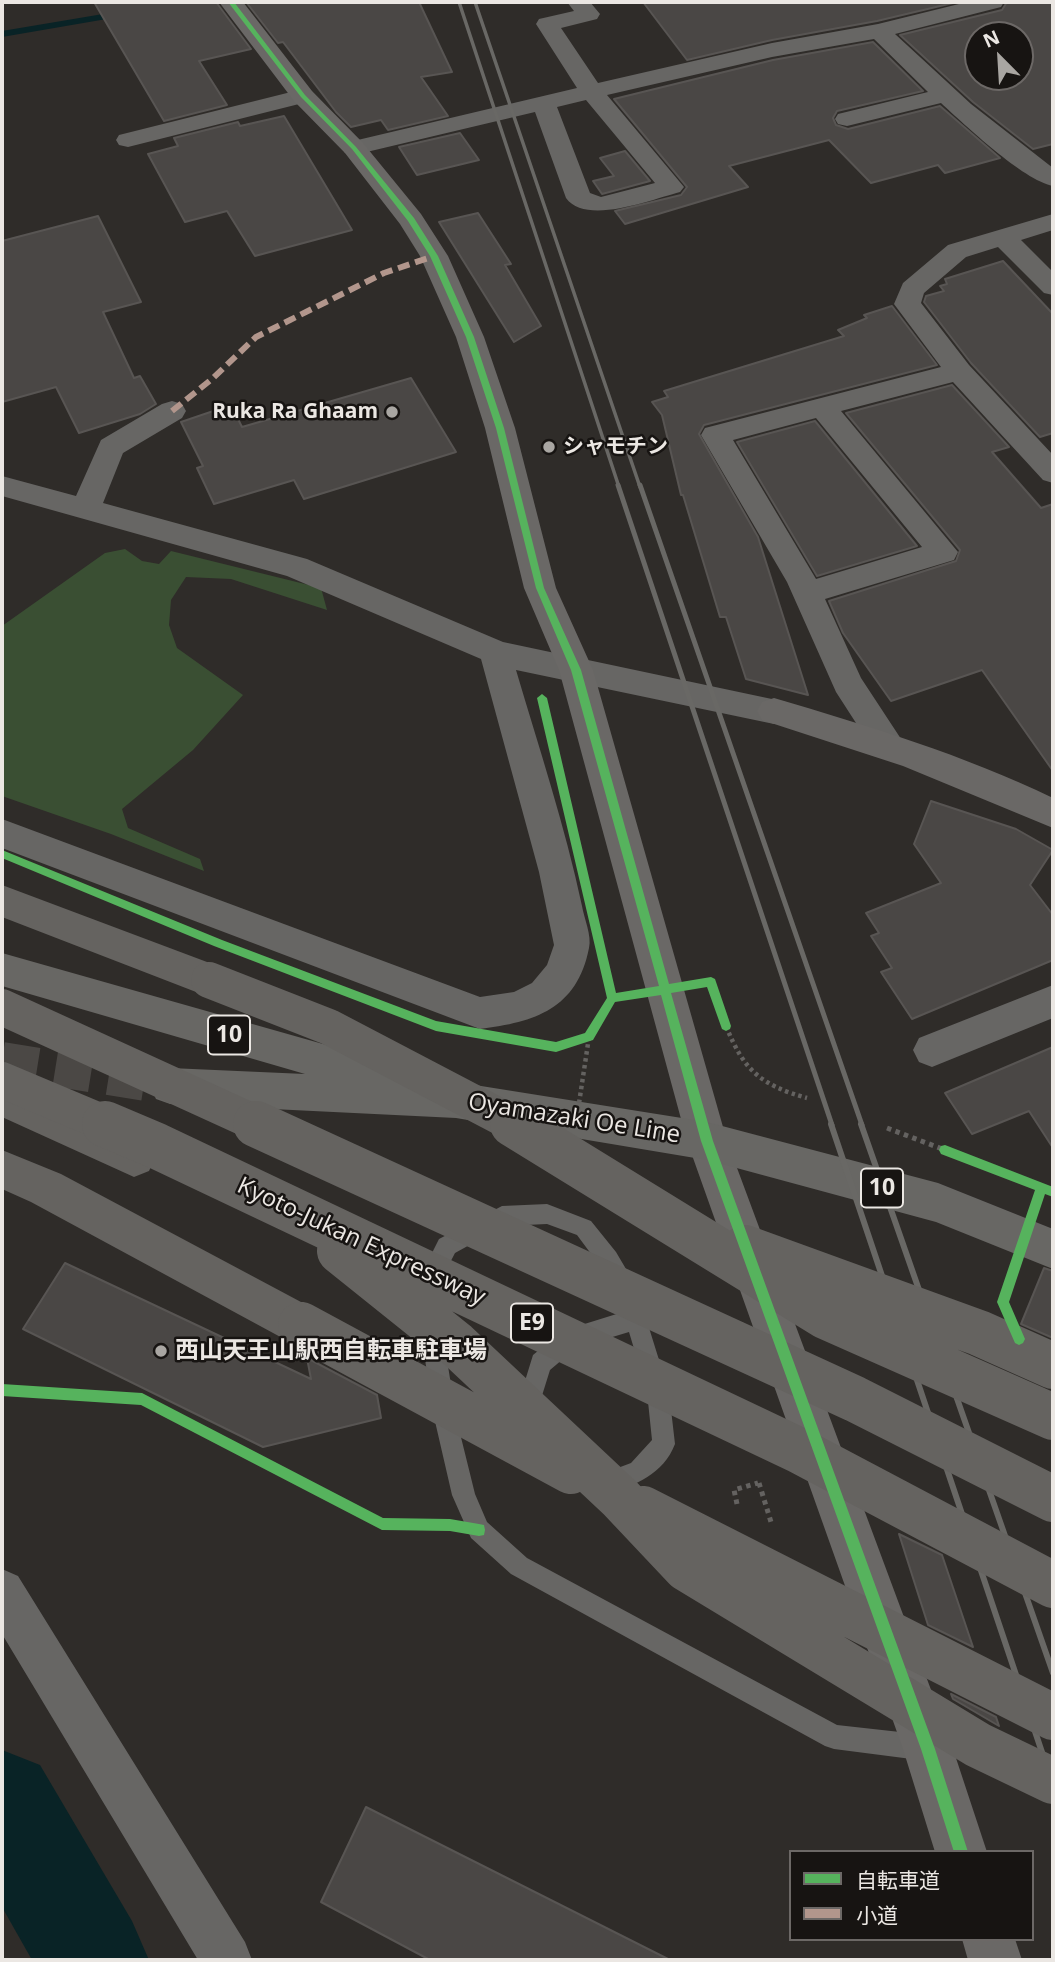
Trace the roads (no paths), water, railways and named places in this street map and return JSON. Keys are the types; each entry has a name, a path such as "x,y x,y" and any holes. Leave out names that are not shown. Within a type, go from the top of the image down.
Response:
{"highway":[{"path":"2,901 329,1027 497,1114 825,1316 1053,1417"},
{"path":"2,1007 830,1388 1053,1499"},
{"name":"Kyoto-Jukan Expressway","path":"2,1080 157,1146 798,1450 1053,1585"},
{"path":"2,1098 340,1251 456,1344 620,1498 687,1568 978,1745 1053,1781"},
{"path":"2,1169 46,1188 620,1498 1053,1717"},
{"path":"668,1220 979,1333 1053,1366"}],"main road":[{"name":"Oyamazaki Oe Line","path":"2,970 456,1100"},
{"name":"Oyamazaki Oe Line","path":"159,1085 456,1100 707,1141 938,1203 1053,1250"}],"street":[{"path":"231,2 303,96 354,148 411,220 434,256 470,337 500,428 540,588 576,670 707,1141 928,1749 960,1850"},
{"path":"544,103 579,198 600,205 671,187 591,91 547,24 589,15 578,2"},
{"path":"354,148 772,50 879,31 981,3"},
{"path":"879,31 943,95 1007,149 1053,179"},
{"path":"847,119 943,95"},
{"path":"128,140 303,96"},
{"path":"1053,222 957,251 912,289 907,304 960,371 1053,473"},
{"path":"1003,237 1053,287"},
{"path":"888,745 847,683 802,581 715,435 960,371"},
{"path":"807,593 943,552 822,407"},
{"path":"86,509 111,447 172,411"},
{"path":"2,486 296,567 495,652 536,663 774,711 888,745 997,786 1053,814"},
{"path":"2,834 480,1013 519,1008 545,994 563,973 572,946 557,872 495,652"},
{"path":"932,1050 1053,1001"},
{"path":"2,1592 227,1960"},
{"path":"989,1941 995,1960"}],"lane":[{"path":"636,1319 570,1339 541,1363 526,1409 531,1446 556,1476 596,1486 638,1472 664,1444 658,1392 636,1319 628,1293 608,1259 584,1228 547,1214 502,1216 447,1246 426,1287 445,1417 464,1495 479,1530 519,1566 834,1737 928,1749"}],"waterway":[{"path":"2,34 121,14"},
{"path":"2,1803 93,1960"}],"tunnel":[{"path":"2,1060 159,1085"}],"railway":[{"path":"459,2 619,487"},
{"path":"475,2 640,487"},
{"path":"618,485 832,1125"},
{"path":"640,485 862,1125"},
{"path":"831,1124 1053,1785"},
{"path":"861,1124 1053,1673"}],"place":[{"name":"Ruka Ra Ghaam","path":"392,412"},
{"name":"シャモチン","path":"549,447"},
{"name":"西山天王山駅西自転車駐車場","path":"161,1351"}]}
